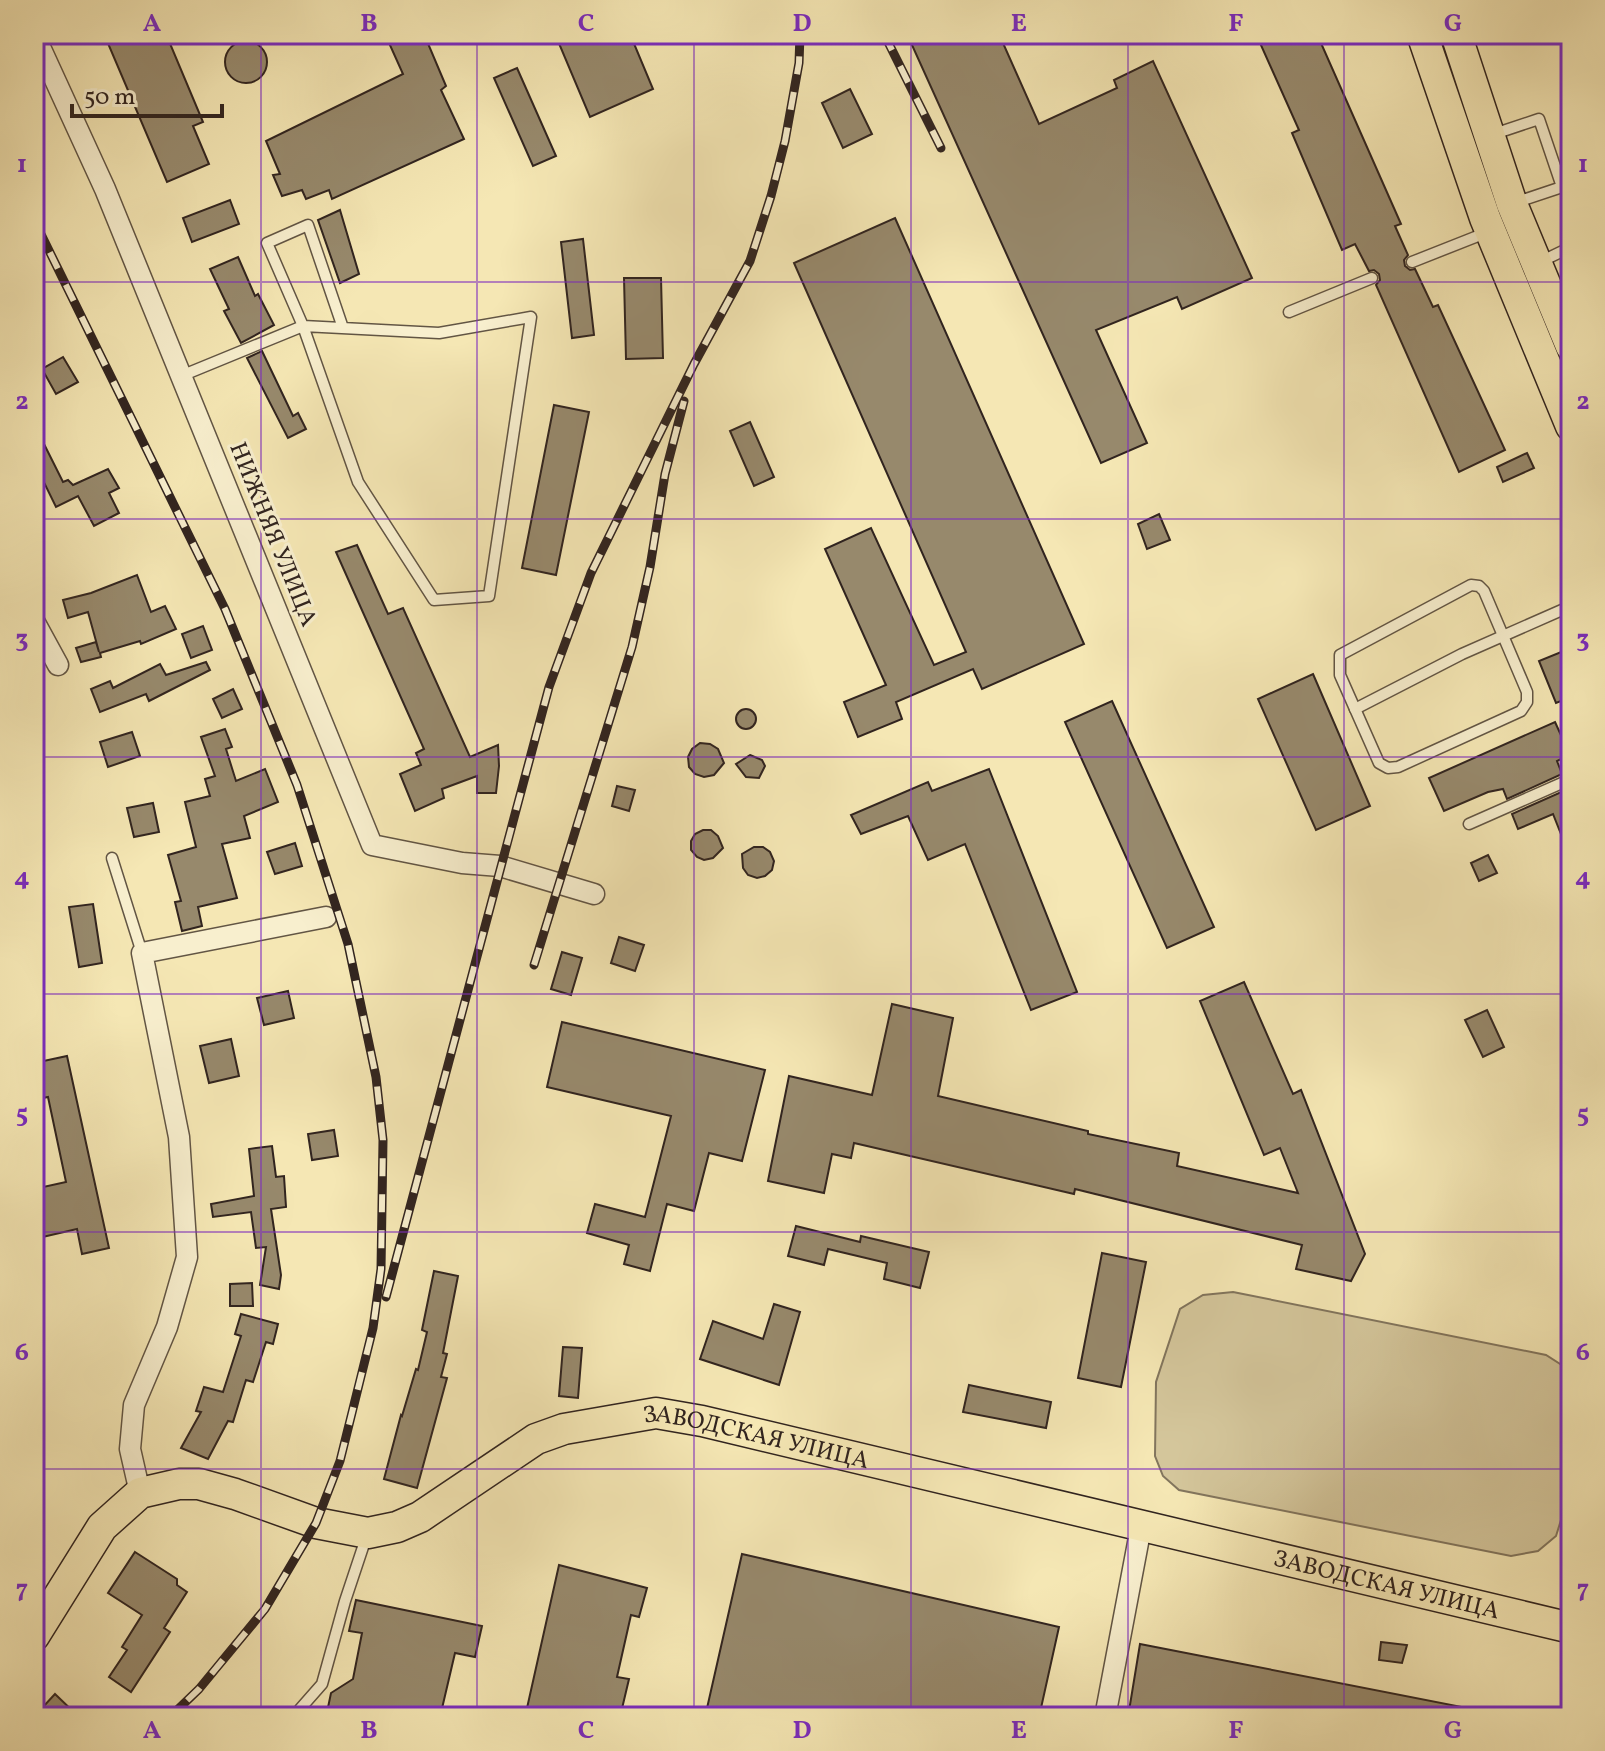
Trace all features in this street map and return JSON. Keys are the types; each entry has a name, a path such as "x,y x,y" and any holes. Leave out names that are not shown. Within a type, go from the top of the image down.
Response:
{"main road":[{"path":"1422,34 1490,232 1571,426"},
{"path":"1456,34 1516,212 1571,346"},
{"name":"ЗАВОДСКАЯ УЛИЦА","path":"34,1636 102,1527 140,1493 179,1484 199,1484 316,1523 368,1533 397,1527 420,1517 536,1439 564,1429 656,1413 702,1421 1571,1628"}],"street":[{"name":"НИЖНЯЯ УЛИЦА","path":"34,34 105,189 372,845 462,863 500,866 594,894"},
{"path":"34,621 58,665"},
{"path":"140,1493 130,1449 134,1405 167,1327 187,1257 179,1137 142,953 326,917"},
{"path":"1105,1717 1141,1527"}],"lane":[{"path":"1412,262 1490,232 1516,212 1562,187 1539,119 1490,135"},
{"path":"181,376 303,326 439,333 531,317 489,596 434,600 358,482 303,326 267,243 308,225 343,328"},
{"path":"1509,277 1571,247"},
{"path":"1289,312 1372,278"},
{"path":"1471,585 1479,586 1484,591 1527,692 1527,702 1521,711 1398,767 1388,768 1379,763 1355,709 1340,675 1340,655 1471,585"},
{"path":"1355,709 1571,606"},
{"path":"1469,824 1571,779"},
{"path":"112,858 142,953"},
{"path":"298,1717 300,1709 322,1684 368,1533"}],"shaded area":[{"path":"1233,1292 1546,1355 1571,1371 1571,1488 1556,1536 1538,1551 1511,1556 1179,1490 1163,1476 1155,1456 1156,1382 1180,1309 1203,1295"}],"building":[{"path":"104,34 166,34 203,122 193,126 209,164 167,182"},
{"path":"385,34 424,34 446,86 441,90 464,139 332,199 329,190 306,199 302,190 282,196 273,175 280,174 266,141 403,74"},
{"path":"555,34 630,34 653,89 590,117"},
{"path":"907,34 999,34 1039,124 1117,88 1114,80 1153,61 1252,278 1182,309 1177,297 1096,330 1147,443 1101,463"},
{"path":"1256,34 1317,34 1401,224 1395,226 1408,255 1404,260 1405,266 1415,269 1433,307 1438,305 1505,450 1459,472 1376,285 1380,280 1379,274 1369,271 1355,244 1342,250 1292,133 1299,130"},
{"path":"246,41 261,47 267,62 261,77 246,83 231,77 225,62 231,47"},
{"path":"517,68 556,156 533,166 494,78"},
{"path":"850,89 872,134 843,148 822,103"},
{"path":"230,200 239,224 192,242 183,218"},
{"path":"340,210 359,274 340,283 318,220"},
{"path":"895,218 1084,644 982,689 973,669 896,702 902,719 858,737 844,702 886,685 825,549 871,528 934,665 966,652 794,263"},
{"path":"583,239 594,335 572,338 561,242"},
{"path":"238,257 255,296 258,294 274,325 241,343 224,311 229,309 210,269"},
{"path":"624,278 661,278 663,358 626,359"},
{"path":"262,351 293,416 298,413 306,429 288,438 247,358"},
{"path":"63,357 78,382 56,394 42,369"},
{"path":"554,405 589,412 556,575 522,568"},
{"path":"750,422 774,477 754,486 730,431"},
{"path":"34,424 63,482 68,480 73,485 108,469 119,488 109,493 119,513 94,526 78,496 56,507 34,462"},
{"path":"1527,453 1534,468 1503,482 1497,467"},
{"path":"1159,514 1170,540 1147,549 1138,524"},
{"path":"357,545 388,614 403,608 470,757 498,745 496,793 477,793 477,776 442,789 444,798 415,811 400,774 421,765 416,753 424,749 336,552"},
{"path":"137,575 151,612 165,606 176,629 141,644 140,641 100,653 101,657 81,662 76,648 96,642 99,652 88,612 68,618 63,600"},
{"path":"203,626 212,650 191,658 182,634"},
{"path":"1571,648 1571,697 1556,703 1539,661"},
{"path":"206,662 210,670 149,701 146,694 100,712 91,689 110,681 113,688 160,664 166,675"},
{"path":"1313,674 1370,806 1316,830 1258,699"},
{"path":"233,689 242,709 222,718 213,699"},
{"path":"1112,701 1214,927 1167,948 1065,722"},
{"path":"742,709 750,709 756,719 750,729 742,729 736,723 736,715"},
{"path":"1555,722 1570,755 1557,761 1562,774 1507,799 1503,789 1488,792 1444,811 1429,778"},
{"path":"225,729 232,747 226,749 236,781 265,769 278,802 244,816 250,838 222,844 237,898 198,907 202,926 182,931 175,902 181,901 168,855 196,847 185,802 210,796 205,779 215,776 201,737"},
{"path":"132,732 140,756 108,767 100,742"},
{"path":"700,743 718,749 724,763 714,775 704,777 695,774 689,767 688,757"},
{"path":"750,755 762,760 765,766 759,778 746,777 736,764"},
{"path":"989,769 1077,992 1031,1010 965,844 928,860 908,816 861,834 851,815 928,782 932,791"},
{"path":"617,786 635,790 629,811 612,806"},
{"path":"1568,789 1571,796 1570,857 1553,814 1518,829 1512,814"},
{"path":"153,803 159,832 134,837 127,808"},
{"path":"711,830 718,836 723,848 713,858 704,860 691,850 695,834"},
{"path":"295,843 302,866 275,874 267,852"},
{"path":"754,847 763,847 770,852 774,861 772,870 757,878 748,875 743,868 742,854"},
{"path":"1488,855 1497,873 1479,881 1471,863"},
{"path":"93,904 102,963 79,967 69,907"},
{"path":"619,937 644,945 635,971 611,963"},
{"path":"562,952 582,958 571,995 551,989"},
{"path":"1244,982 1293,1094 1301,1090 1365,1254 1351,1281 1296,1269 1302,1245 1075,1189 1074,1194 854,1143 851,1158 832,1154 824,1193 768,1181 789,1076 872,1095 892,1004 953,1018 938,1096 1088,1131 1088,1134 1179,1153 1177,1166 1298,1193 1280,1148 1264,1155 1200,1001"},
{"path":"288,991 294,1018 264,1025 257,998"},
{"path":"1487,1010 1504,1047 1483,1057 1465,1020"},
{"path":"562,1022 765,1070 742,1161 709,1153 694,1211 667,1204 650,1271 624,1264 629,1245 587,1233 595,1204 645,1217 671,1116 547,1087"},
{"path":"231,1039 239,1076 209,1083 200,1046"},
{"path":"67,1056 109,1248 82,1254 77,1229 34,1239 34,1189 66,1182 48,1097 38,1099 34,1063"},
{"path":"334,1130 338,1156 312,1160 308,1134"},
{"path":"272,1146 276,1177 284,1176 286,1207 271,1209 281,1275 279,1289 260,1285 266,1247 256,1248 251,1212 213,1217 211,1204 254,1196 249,1149"},
{"path":"796,1226 860,1242 861,1236 929,1252 920,1288 884,1279 887,1263 828,1249 824,1265 788,1256"},
{"path":"1102,1253 1146,1262 1121,1387 1078,1378"},
{"path":"434,1271 458,1276 443,1353 447,1354 441,1377 447,1378 417,1488 384,1479 401,1415 418,1370 427,1332 422,1330"},
{"path":"252,1283 253,1306 230,1306 230,1284"},
{"path":"774,1304 800,1312 779,1385 700,1359 713,1321 763,1339"},
{"path":"241,1314 278,1324 273,1344 266,1342 253,1382 246,1380 233,1422 228,1421 208,1459 181,1448 201,1412 196,1411 204,1387 223,1392 241,1336 235,1334"},
{"path":"563,1347 582,1348 578,1398 559,1396"},
{"path":"969,1385 1051,1402 1046,1428 963,1412"},
{"path":"135,1552 177,1579 177,1585 187,1592 164,1628 170,1632 131,1692 109,1677 127,1650 122,1647 142,1615 108,1593"},
{"path":"742,1554 1059,1627 1039,1717 705,1717"},
{"path":"559,1565 647,1588 639,1617 631,1615 617,1677 629,1679 620,1717 525,1717"},
{"path":"356,1600 482,1626 475,1657 455,1653 440,1717 326,1717 331,1693 353,1679 362,1633 349,1631"},
{"path":"1381,1642 1407,1645 1402,1663 1379,1660"},
{"path":"1140,1644 1472,1709 1472,1717 1210,1717 1167,1708 1166,1717 1128,1717"},
{"path":"55,1694 79,1717 51,1717 42,1708"}],"railway":[{"path":"386,1297 549,687 591,573 694,364 750,261 785,141 799,63 800,34"},
{"path":"884,34 941,148"},
{"path":"34,220 225,609 297,785 348,944 376,1077 383,1140 381,1269 373,1328 340,1461 316,1523 265,1609 199,1689 170,1717"},
{"path":"534,965 632,647 650,567 665,474 684,401"}]}
